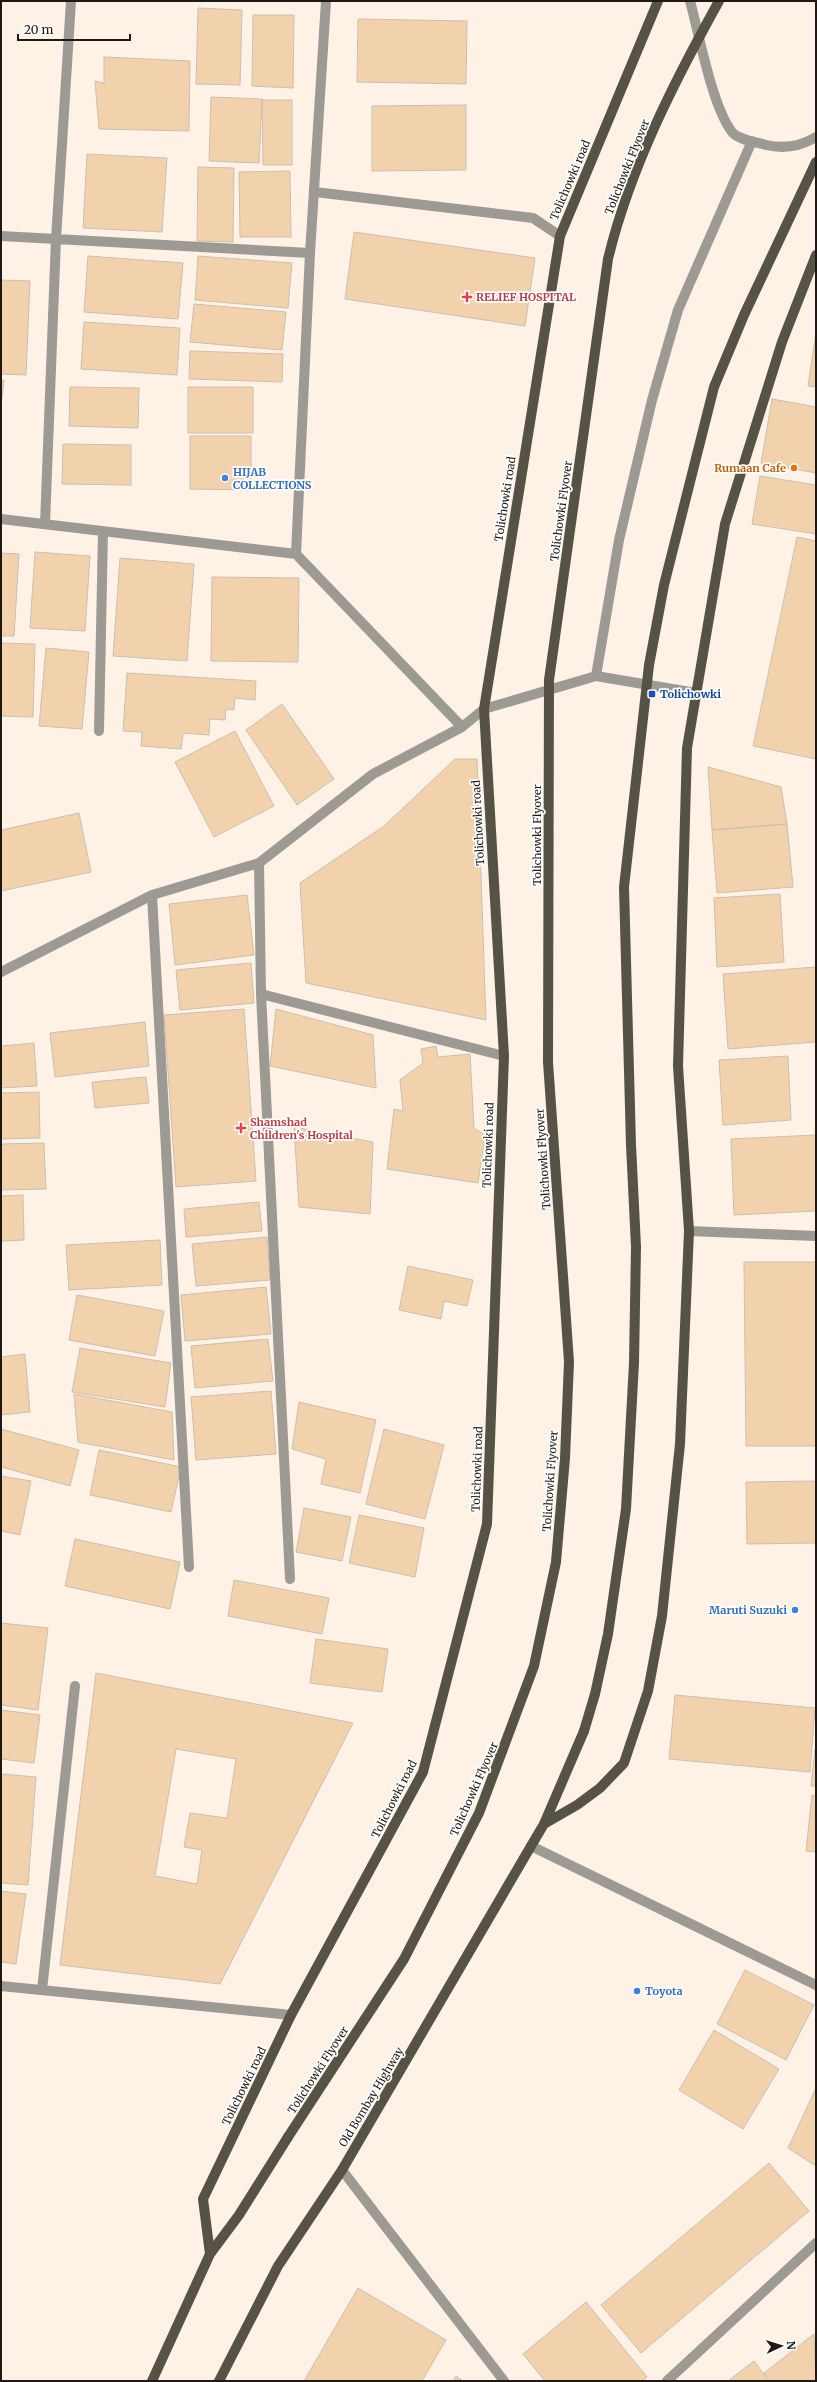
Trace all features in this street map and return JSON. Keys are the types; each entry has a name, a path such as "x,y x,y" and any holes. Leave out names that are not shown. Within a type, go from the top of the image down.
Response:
{"main road":[{"name":"Tolichowki road","path":"210,2254 203,2199 292,2015 423,1772 487,1524 504,1056 484,709 560,236 658,1"},
{"name":"Tolichowki Flyover","path":"210,2254 238,2215 404,1959 479,1813 534,1666 556,1562 565,1458 569,1362 548,1062 549,680 608,259 619,215 647,146 697,40 719,1"},
{"path":"544,1824 584,1731 595,1694 608,1634 626,1509 634,1363 636,1247 631,1145 624,887 649,665 664,585 714,387 744,315 816,162"},
{"path":"544,1824 577,1805 600,1788 624,1763 648,1691 662,1616 680,1444 689,1231 678,1066 687,748 725,524 782,342 816,255"},
{"name":"Old Bombay Highway","path":"219,2381 278,2266 342,2170 544,1824"},
{"path":"152,2381 210,2254"}],"street":[{"path":"45,524 56,239 71,1"},
{"path":"296,554 310,253 326,1"},
{"path":"690,1 719,108 733,133 752,141 781,148 809,141 816,137"},
{"path":"596,676 619,540 652,400 678,310 752,141"},
{"path":"315,192 533,218 560,236"},
{"path":"1,236 310,253"},
{"path":"1,519 296,554 462,726"},
{"path":"99,730 103,531"},
{"path":"1,972 152,895 259,863 373,774 462,726 484,709 596,676 696,693"},
{"path":"259,863 261,994 290,1579"},
{"path":"152,895 189,1567"},
{"path":"261,994 504,1056"},
{"path":"689,1231 816,1236"},
{"path":"42,1990 75,1686"},
{"path":"532,1846 816,1985"},
{"path":"1,1986 292,2015"},
{"path":"342,2170 504,2381"},
{"path":"667,2381 816,2243"}],"building":[{"path":"198,8 242,10 240,85 196,84"},
{"path":"253,15 294,15 293,88 252,86"},
{"path":"358,19 467,21 466,84 357,82"},
{"path":"104,57 190,61 189,131 99,129 95,81 104,83"},
{"path":"211,97 262,99 259,163 209,161"},
{"path":"262,100 292,100 292,165 263,165"},
{"path":"466,105 466,170 372,171 372,106"},
{"path":"87,154 167,158 162,232 83,228"},
{"path":"198,167 234,168 233,242 197,241"},
{"path":"290,171 291,237 240,237 239,172"},
{"path":"354,232 535,258 525,326 345,299"},
{"path":"88,256 183,263 178,319 84,312"},
{"path":"198,256 292,263 288,308 195,300"},
{"path":"1,280 30,281 26,375 1,374"},
{"path":"194,304 286,312 282,350 190,342"},
{"path":"84,322 180,328 177,375 81,369"},
{"path":"816,332 816,387 808,386"},
{"path":"190,351 283,354 282,382 189,379"},
{"path":"1,380 4,380 1,406"},
{"path":"70,387 139,388 138,428 69,426"},
{"path":"188,387 253,387 253,433 188,433"},
{"path":"772,399 816,407 816,473 761,463"},
{"path":"190,436 251,436 251,490 190,489"},
{"path":"63,444 131,445 131,485 62,484"},
{"path":"760,476 816,485 816,534 752,524"},
{"path":"797,537 816,541 816,759 753,746"},
{"path":"35,552 90,556 85,631 30,628"},
{"path":"1,553 19,554 14,636 1,636"},
{"path":"120,558 194,564 187,661 113,656"},
{"path":"212,577 299,578 298,662 211,661"},
{"path":"1,643 35,644 33,717 1,716"},
{"path":"46,648 89,652 82,729 39,726"},
{"path":"127,673 256,681 255,700 235,698 234,710 226,709 225,720 210,719 209,735 183,733 181,749 141,746 142,732 123,731"},
{"path":"282,704 334,779 297,805 246,730"},
{"path":"235,731 274,806 214,837 175,762"},
{"path":"455,759 477,759 486,1020 306,983 300,883 384,826"},
{"path":"708,767 781,787 787,824 712,830"},
{"path":"79,813 91,872 1,891 1,830"},
{"path":"787,824 793,887 717,893 712,830"},
{"path":"780,894 784,962 717,967 714,898"},
{"path":"247,895 254,955 175,965 169,904"},
{"path":"251,963 254,1003 180,1010 176,970"},
{"path":"816,967 816,1042 728,1049 723,974"},
{"path":"244,1009 256,1181 176,1187 164,1015"},
{"path":"276,1009 373,1035 376,1088 270,1066"},
{"path":"145,1022 149,1066 55,1077 50,1033"},
{"path":"34,1043 37,1086 1,1088 1,1046"},
{"path":"436,1046 438,1057 470,1054 474,1128 485,1135 478,1183 387,1169 394,1109 403,1111 400,1080 423,1063 421,1049"},
{"path":"788,1056 791,1120 723,1125 719,1060"},
{"path":"146,1077 149,1103 95,1108 92,1082"},
{"path":"39,1092 40,1138 1,1139 1,1093"},
{"path":"294,1127 373,1142 370,1214 299,1207"},
{"path":"816,1135 816,1211 734,1215 731,1139"},
{"path":"44,1143 46,1189 1,1190 1,1144"},
{"path":"23,1195 24,1240 1,1241 1,1196"},
{"path":"259,1202 262,1231 186,1237 184,1209"},
{"path":"267,1237 270,1280 196,1286 192,1244"},
{"path":"160,1240 162,1285 69,1290 66,1245"},
{"path":"744,1262 816,1262 816,1446 746,1446"},
{"path":"408,1266 473,1280 467,1306 444,1301 441,1319 399,1310"},
{"path":"266,1287 271,1334 185,1341 181,1295"},
{"path":"77,1295 164,1311 155,1356 69,1340"},
{"path":"268,1339 273,1381 195,1388 191,1346"},
{"path":"80,1348 171,1363 165,1407 72,1392"},
{"path":"25,1354 30,1412 1,1415 1,1357"},
{"path":"271,1391 276,1454 196,1460 191,1397"},
{"path":"74,1394 172,1412 174,1460 78,1442"},
{"path":"299,1402 376,1420 360,1493 321,1484 326,1459 292,1449"},
{"path":"1,1429 79,1450 70,1486 1,1467"},
{"path":"384,1429 444,1445 425,1519 366,1504"},
{"path":"99,1450 181,1467 171,1512 90,1495"},
{"path":"1,1476 31,1481 20,1535 1,1531"},
{"path":"816,1481 816,1543 747,1544 746,1482"},
{"path":"304,1508 351,1517 342,1561 296,1552"},
{"path":"359,1515 424,1528 415,1577 349,1563"},
{"path":"75,1539 180,1562 170,1609 65,1586"},
{"path":"234,1580 329,1598 322,1634 228,1616"},
{"path":"1,1623 48,1628 38,1710 1,1705"},
{"path":"316,1639 388,1649 382,1692 310,1683"},
{"path":"96,1673 353,1723 220,1984 60,1965","holes":["176,1749 236,1759 227,1818 190,1813 184,1847 202,1850 197,1884 155,1876"]},
{"path":"675,1695 815,1708 810,1772 669,1759"},
{"path":"1,1710 40,1715 34,1763 1,1759"},
{"path":"815,1749 816,1786 811,1786"},
{"path":"1,1774 36,1777 28,1885 1,1883"},
{"path":"812,1795 816,1796 816,1852 806,1851"},
{"path":"1,1891 26,1894 16,1964 1,1962"},
{"path":"745,1970 814,2005 786,2060 717,2024"},
{"path":"714,2030 779,2069 743,2129 679,2090"},
{"path":"816,2088 816,2166 788,2148"},
{"path":"769,2163 809,2211 641,2353 601,2305"},
{"path":"358,2288 446,2340 422,2381 304,2381"},
{"path":"586,2302 647,2377 642,2381 545,2381 523,2354"},
{"path":"814,2334 816,2381 771,2381 764,2373"},
{"path":"754,2361 769,2381 728,2381"},
{"path":"456,2376 463,2381 453,2381"}],"place":[{"name":"RELIEF HOSPITAL","path":"467,297"},
{"name":"Rumaan Cafe","path":"794,468"},
{"name":"HIJAB COLLECTIONS","path":"225,478"},
{"name":"Tolichowki","path":"652,694"},
{"name":"Shamshad Children's Hospital","path":"241,1128"},
{"name":"Maruti Suzuki","path":"795,1610"},
{"name":"Toyota","path":"637,1991"}]}
